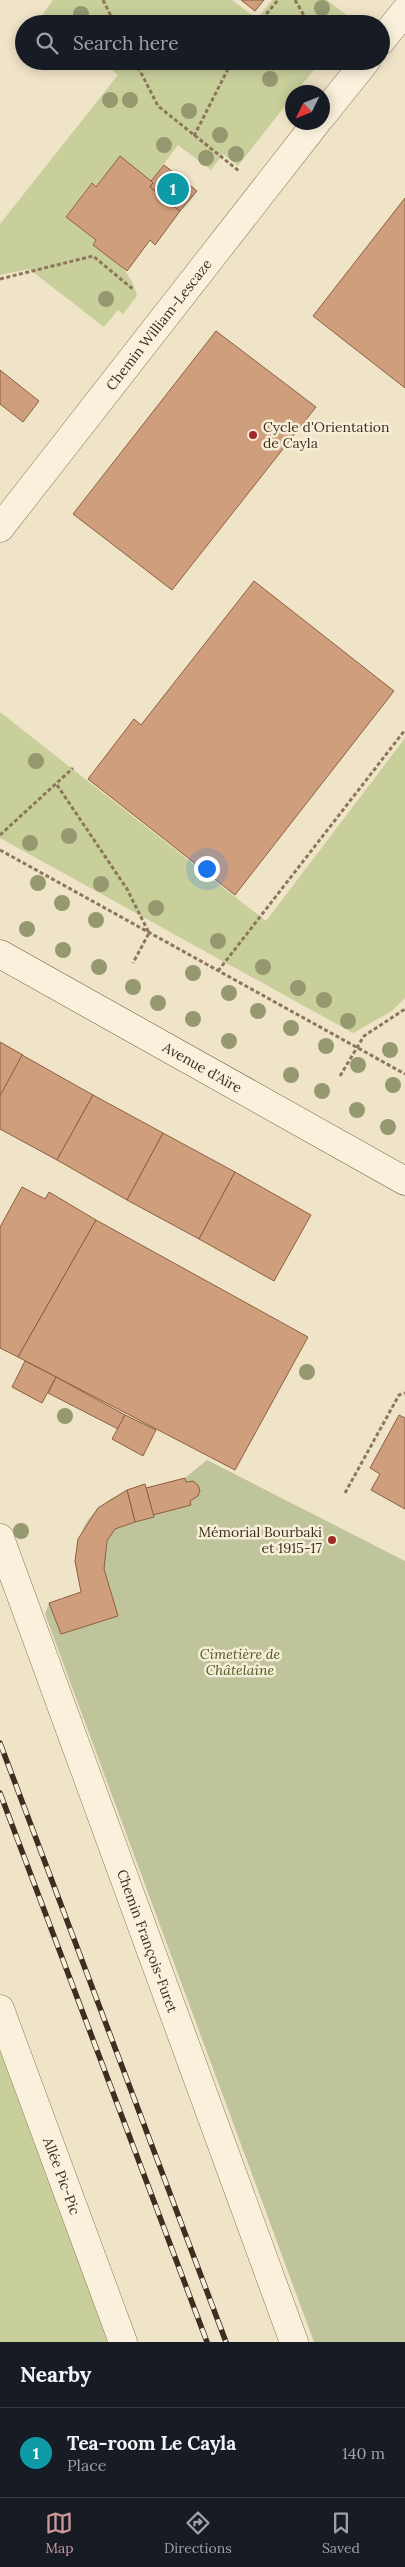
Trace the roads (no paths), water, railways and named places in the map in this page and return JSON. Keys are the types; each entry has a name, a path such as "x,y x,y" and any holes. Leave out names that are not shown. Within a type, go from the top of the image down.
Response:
{"street":[{"path":"390,30 405,11"},
{"path":"330,106 359,70"},
{"name":"Chemin William-Lescaze","path":"0,528 312,130"},
{"name":"Avenue d'Aïre","path":"0,954 405,1181"},
{"name":"Chemin François-Furet","path":"0,1538 294,2342"},
{"name":"Allée Pic-Pic","path":"0,2009 123,2342"}],"railway":[{"path":"0,1743 226,2342"},
{"path":"0,1793 207,2342"}],"place":[{"name":"Tea-room Le Cayla","path":"173,189"},
{"name":"Cycle d'Orientation de Cayla","path":"253,435"},
{"name":"Mémorial Bourbaki et 1915-17","path":"332,1540"}],"park label":[{"name":"Cimetière de Châtelaine","path":"240,1662"}]}
